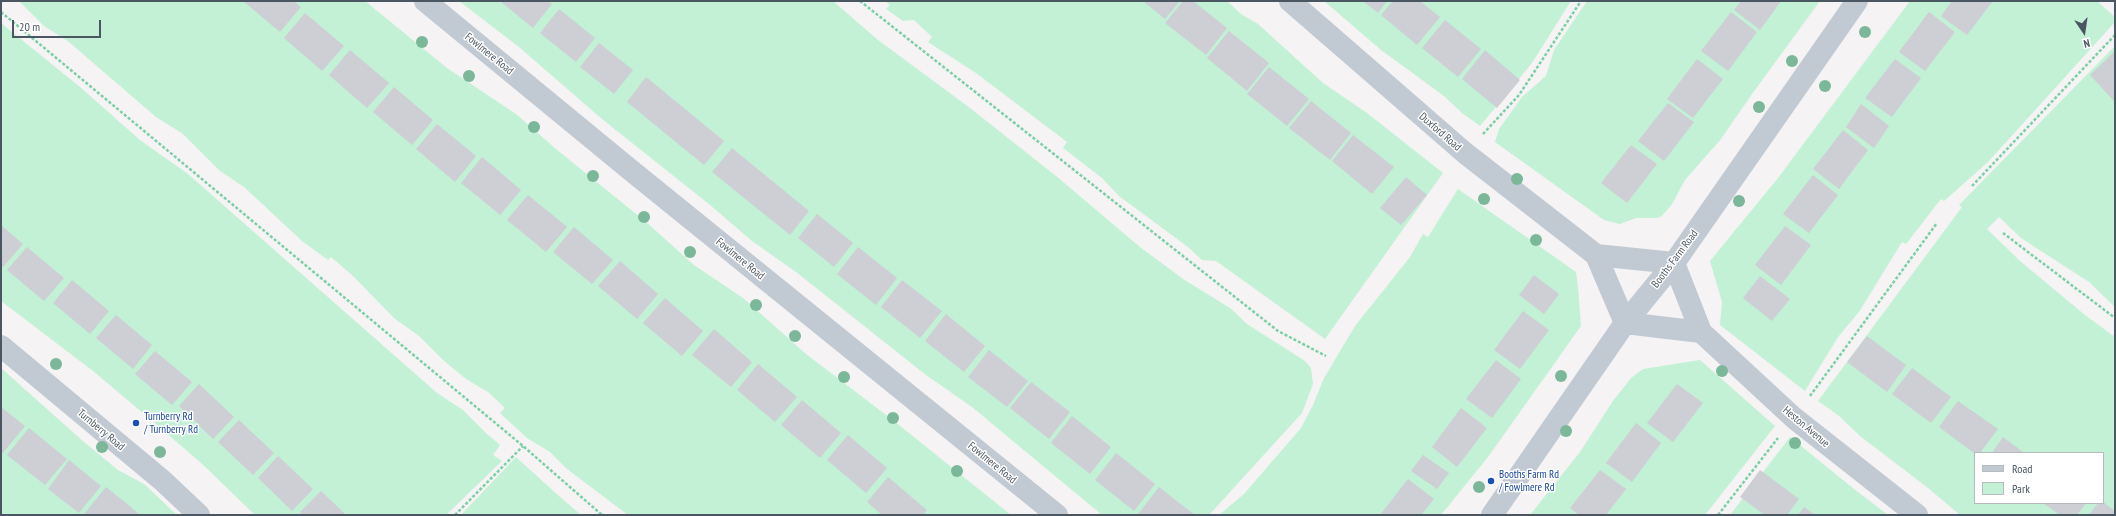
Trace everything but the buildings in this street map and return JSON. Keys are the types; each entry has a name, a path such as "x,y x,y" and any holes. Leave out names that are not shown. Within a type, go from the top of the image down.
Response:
{"street":[{"name":"Fowlmere Road","path":"425,1 639,177 1057,515"},
{"name":"Duxford Road","path":"1290,1 1465,154 1596,255 1625,322"},
{"name":"Booths Farm Road","path":"1492,515 1625,322 1674,263 1857,1"},
{"path":"1596,255 1674,263"},
{"name":"Heston Avenue","path":"1674,263 1701,332 1794,418 1916,515"},
{"path":"1625,322 1701,332"},
{"name":"Turnberry Road","path":"1,346 163,481 199,515"}],"path":[{"path":"860,1 1278,331 1326,356"},
{"path":"1465,154 1519,95 1581,1"},
{"path":"1,12 523,446 602,515"},
{"path":"1972,186 2115,35"},
{"path":"1718,515 1794,418 1937,223"},
{"path":"2003,233 2115,318"},
{"path":"455,515 523,446"}],"green space":[{"path":"19,1 365,1 447,68 516,114 556,149 646,222 694,265 743,298 806,354 894,421 1011,515 628,515 567,469 550,452 527,438 500,413 505,408 488,392 466,379 443,360 419,336 394,318 353,276 331,257 328,260 302,241 244,187 220,171 183,134 156,117 69,42 44,26"},
{"path":"459,1 833,1 878,40 970,108 1056,176 1140,247 1183,279 1230,308 1247,324 1305,361 1311,368 1313,384 1302,413 1209,515 1102,515 972,407 926,375 796,272 752,241 710,205 602,119 519,47"},
{"path":"885,1 1227,1 1241,14 1258,24 1323,83 1367,113 1443,173 1325,339 1216,261 1202,260 1188,247 1119,196 1102,178 1063,148 1067,142 976,73 928,42 932,37 914,20 903,21 886,9 890,5"},
{"path":"1324,1 1571,1 1532,63 1480,126 1462,113 1444,96 1381,50"},
{"path":"1587,1 1820,1 1721,139 1685,180 1672,204 1662,216 1657,218 1636,218 1620,224 1604,220 1495,142 1499,129 1522,97 1546,76 1554,50"},
{"path":"1910,1 2097,1 2115,17 2115,22 1988,162 1944,201 1941,199 1906,244 1902,242 1859,312 1838,337 1805,391 1720,325 1722,302 1710,261 1778,178"},
{"path":"1,23 80,87 140,140 188,174 437,393 463,410 500,445 493,455 502,461 446,515 255,515 200,462 137,408 93,371 1,301"},
{"path":"2115,46 2115,307 2089,282 2021,238 1999,217 1987,229 2020,261 2085,315 2115,337 2115,515 1960,515 1928,488 1860,436 1838,415 1818,401 1962,207 1959,205"},
{"path":"1458,189 1576,272 1578,287 1581,326 1488,457 1441,515 1219,515 1244,494 1301,428 1313,405 1324,378 1355,326 1410,257 1423,234 1428,237"},
{"path":"1700,360 1775,426 1705,515 1530,515 1580,452 1613,401 1631,378 1643,369"},
{"path":"1,368 84,442 118,470 144,484 177,515 1,515"},
{"path":"1790,437 1854,489 1888,515 1730,515"},
{"path":"516,457 560,497 581,515 461,515"}],"place":[{"name":"Turnberry Rd / Turnberry Rd","path":"136,423"},
{"name":"Booths Farm Rd / Fowlmere Rd","path":"1491,481"}]}
